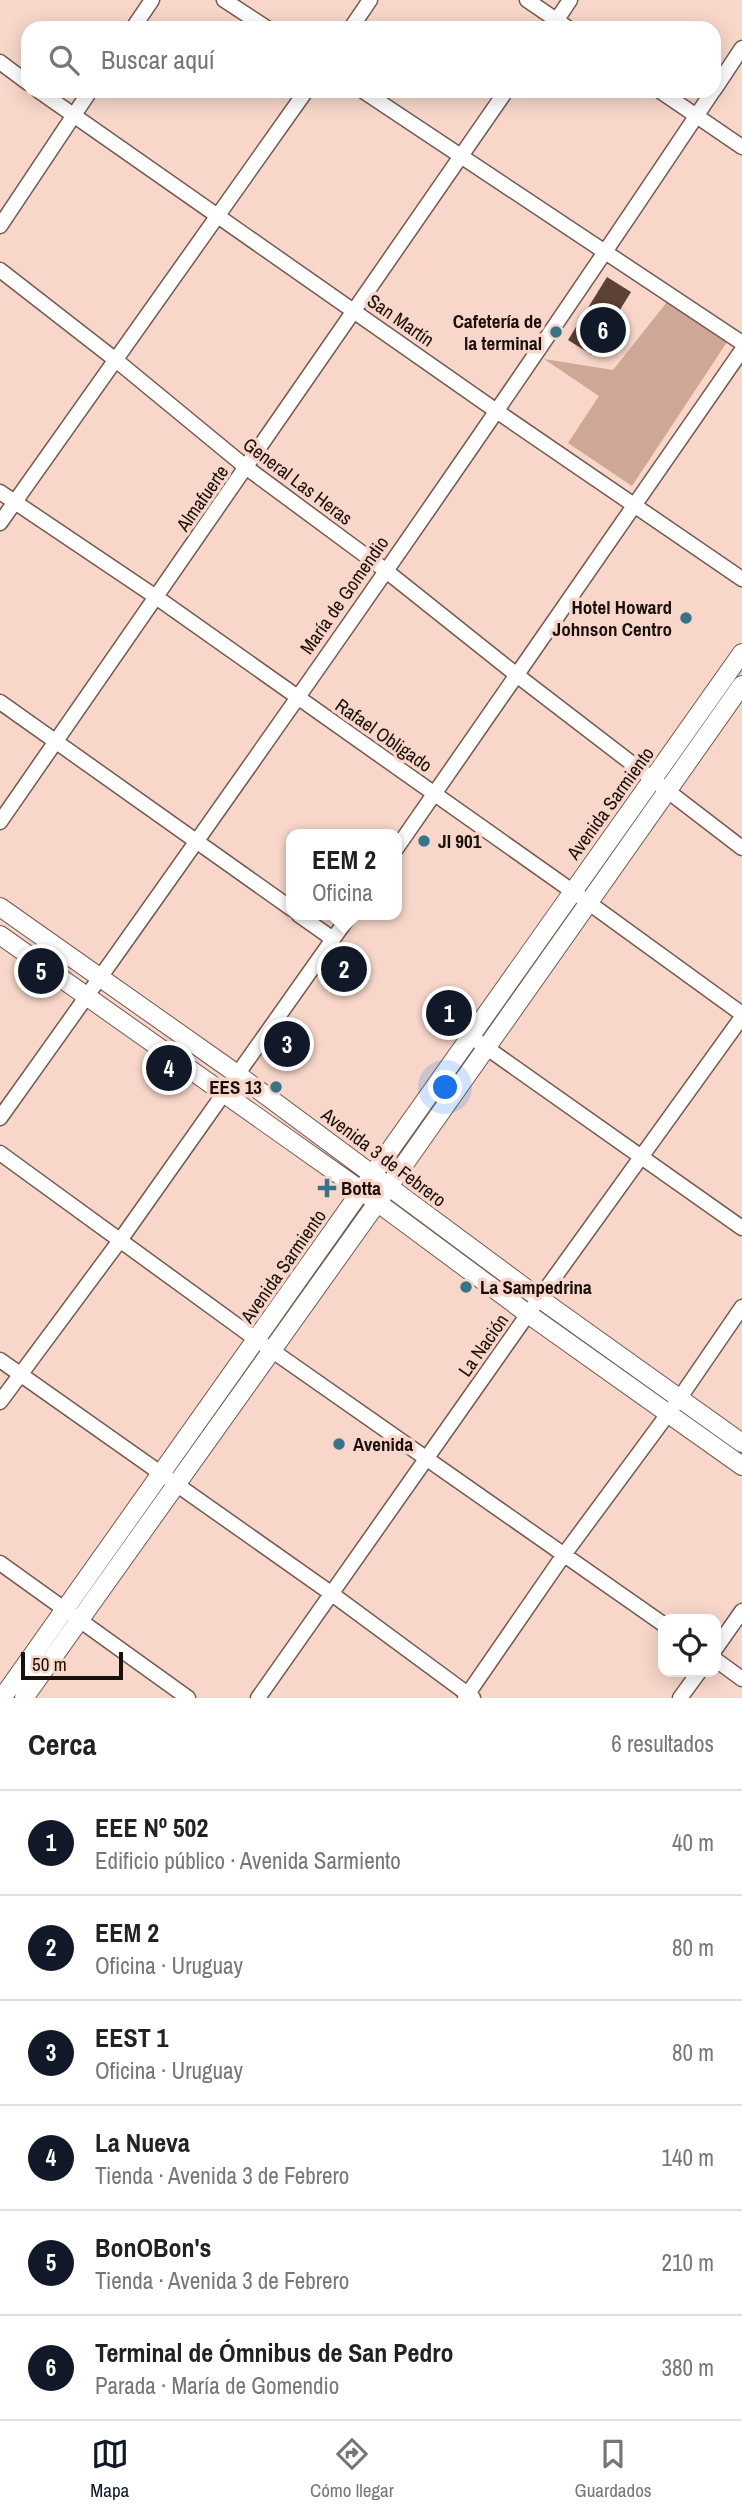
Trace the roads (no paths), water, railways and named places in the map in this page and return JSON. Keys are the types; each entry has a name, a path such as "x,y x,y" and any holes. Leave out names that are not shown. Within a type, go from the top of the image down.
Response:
{"main road":[{"name":"Avenida Sarmiento","path":"2,1698 162,1473 377,1203 589,903 742,653"},
{"name":"Avenida Sarmiento","path":"24,1698 176,1485 362,1191 572,891 742,685"},
{"name":"Avenida 3 de Febrero","path":"0,907 237,1074 388,1187 742,1443"},
{"name":"Avenida 3 de Febrero","path":"0,935 362,1191 528,1314 742,1466"}],"street":[{"path":"138,21 152,0"},
{"path":"223,0 256,21"},
{"path":"356,21 370,0"},
{"path":"527,0 553,21"},
{"path":"561,21 570,0"},
{"name":"María de Gomendio","path":"721,80 742,48"},
{"path":"0,62 21,78"},
{"name":"San Martín","path":"49,98 742,579"},
{"path":"0,226 85,98"},
{"path":"0,523 301,98"},
{"path":"374,98 742,344"},
{"name":"Almafuerte","path":"0,822 501,98"},
{"path":"670,98 742,147"},
{"name":"María de Gomendio","path":"0,1118 385,570 606,252 709,98"},
{"name":"General Las Heras","path":"0,270 117,361 247,468 385,570 742,848"},
{"path":"402,842 742,350"},
{"name":"Rafael Obligado","path":"0,492 156,597 589,903 742,1015"},
{"path":"0,702 286,905"},
{"path":"306,920 333,939"},
{"path":"0,1402 121,1239 346,920"},
{"name":"La Nación","path":"258,1698 742,1015"},
{"path":"470,1036 742,1228"},
{"path":"0,1153 264,1344 658,1621"},
{"path":"0,1360 332,1594 469,1697 563,1556 679,1399 742,1307"},
{"path":"0,1563 188,1698"},
{"path":"721,1641 742,1611"},
{"path":"721,1664 742,1679"},
{"path":"680,1698 695,1677"}],"place":[{"name":"Terminal de Ómnibus de San Pedro","path":"603,330"},
{"name":"Cafetería de la terminal","path":"556,332"},
{"name":"Hotel Howard Johnson Centro","path":"686,618"},
{"name":"JI 901","path":"424,841"},
{"name":"EEM 2","path":"344,969"},
{"name":"BonOBon's","path":"41,971"},
{"name":"EEE Nº 502","path":"449,1013"},
{"name":"EEST 1","path":"287,1044"},
{"name":"La Nueva","path":"169,1068"},
{"name":"EES 13","path":"276,1087"},
{"name":"Botta","path":"327,1188"},
{"name":"La Sampedrina","path":"466,1287"},
{"name":"Avenida","path":"339,1444"}]}
